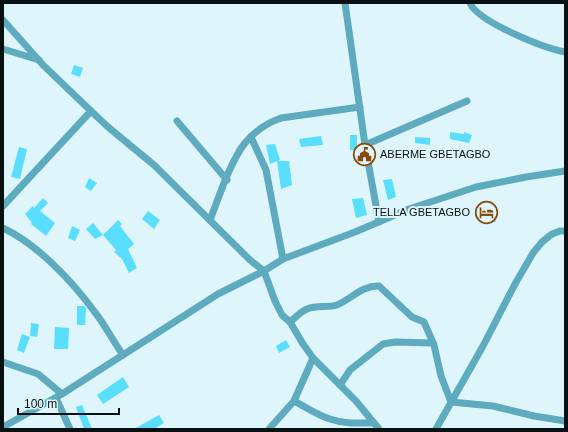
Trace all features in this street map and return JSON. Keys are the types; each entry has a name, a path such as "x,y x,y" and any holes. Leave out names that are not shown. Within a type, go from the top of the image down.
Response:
{"street":[{"path":"345,3 365,145 379,222"},
{"path":"470,3 473,8 488,19 524,39 565,52"},
{"path":"3,20 39,60 91,111 154,165 250,260 264,271 278,308 282,315 290,322 313,358 356,401 379,429"},
{"path":"3,49 39,60"},
{"path":"365,145 468,101"},
{"path":"210,220 237,156 246,142 271,121 281,118 360,107"},
{"path":"3,206 91,111"},
{"path":"177,121 226,180"},
{"path":"251,137 266,170 284,259"},
{"path":"3,427 59,396 218,294 264,271 284,259 355,232 409,209 476,187 526,176 565,171"},
{"path":"3,228 14,234 42,255 68,281 95,311 123,355"},
{"path":"436,429 483,346 514,284 533,253 542,242 552,234 560,231 565,232"},
{"path":"290,322 305,310 313,307 332,306 367,288 379,286 412,316 424,322 433,343 441,376 451,402"},
{"path":"340,385 350,370 383,344 389,342 433,343"},
{"path":"269,429 294,401 313,358"},
{"path":"3,362 38,374 59,396 70,429"},
{"path":"294,401 331,420 374,423"},
{"path":"451,402 493,406 534,416 565,421"}],"building":[{"path":"74,65 83,68 80,77 71,74"},
{"path":"450,132 464,134 464,132 472,135 469,143 450,139"},
{"path":"350,135 357,135 357,150 350,150"},
{"path":"321,136 323,145 301,147 299,139"},
{"path":"415,137 430,138 430,145 415,143"},
{"path":"275,144 280,160 270,164 266,145"},
{"path":"19,147 27,149 20,179 11,177"},
{"path":"277,161 289,161 292,185 281,189"},
{"path":"89,178 97,183 91,191 85,187"},
{"path":"392,179 396,197 388,200 383,180"},
{"path":"43,198 48,203 40,211 55,223 46,236 31,224 32,223 25,214 33,206 34,208"},
{"path":"363,198 367,215 356,218 352,199"},
{"path":"493,210 496,222 485,223 483,212"},
{"path":"148,211 160,220 154,229 142,219"},
{"path":"118,220 122,224 120,226 134,244 128,249 137,268 129,273 122,259 114,252 116,250 103,235"},
{"path":"93,223 103,235 95,239 86,229"},
{"path":"72,226 80,230 75,241 68,238"},
{"path":"77,306 84,306 86,308 85,325 77,325"},
{"path":"31,323 39,324 37,337 30,336"},
{"path":"55,327 69,328 68,349 54,349"},
{"path":"22,334 30,337 24,353 17,350"},
{"path":"286,340 290,347 279,353 276,346"},
{"path":"123,377 129,387 103,404 97,395"},
{"path":"82,405 92,429 84,429 76,407"},
{"path":"159,415 164,423 154,429 134,429"}],"place":[{"name":"ABERME GBETAGBO","path":"365,154"},
{"name":"TELLA GBETAGBO","path":"486,212"}]}
